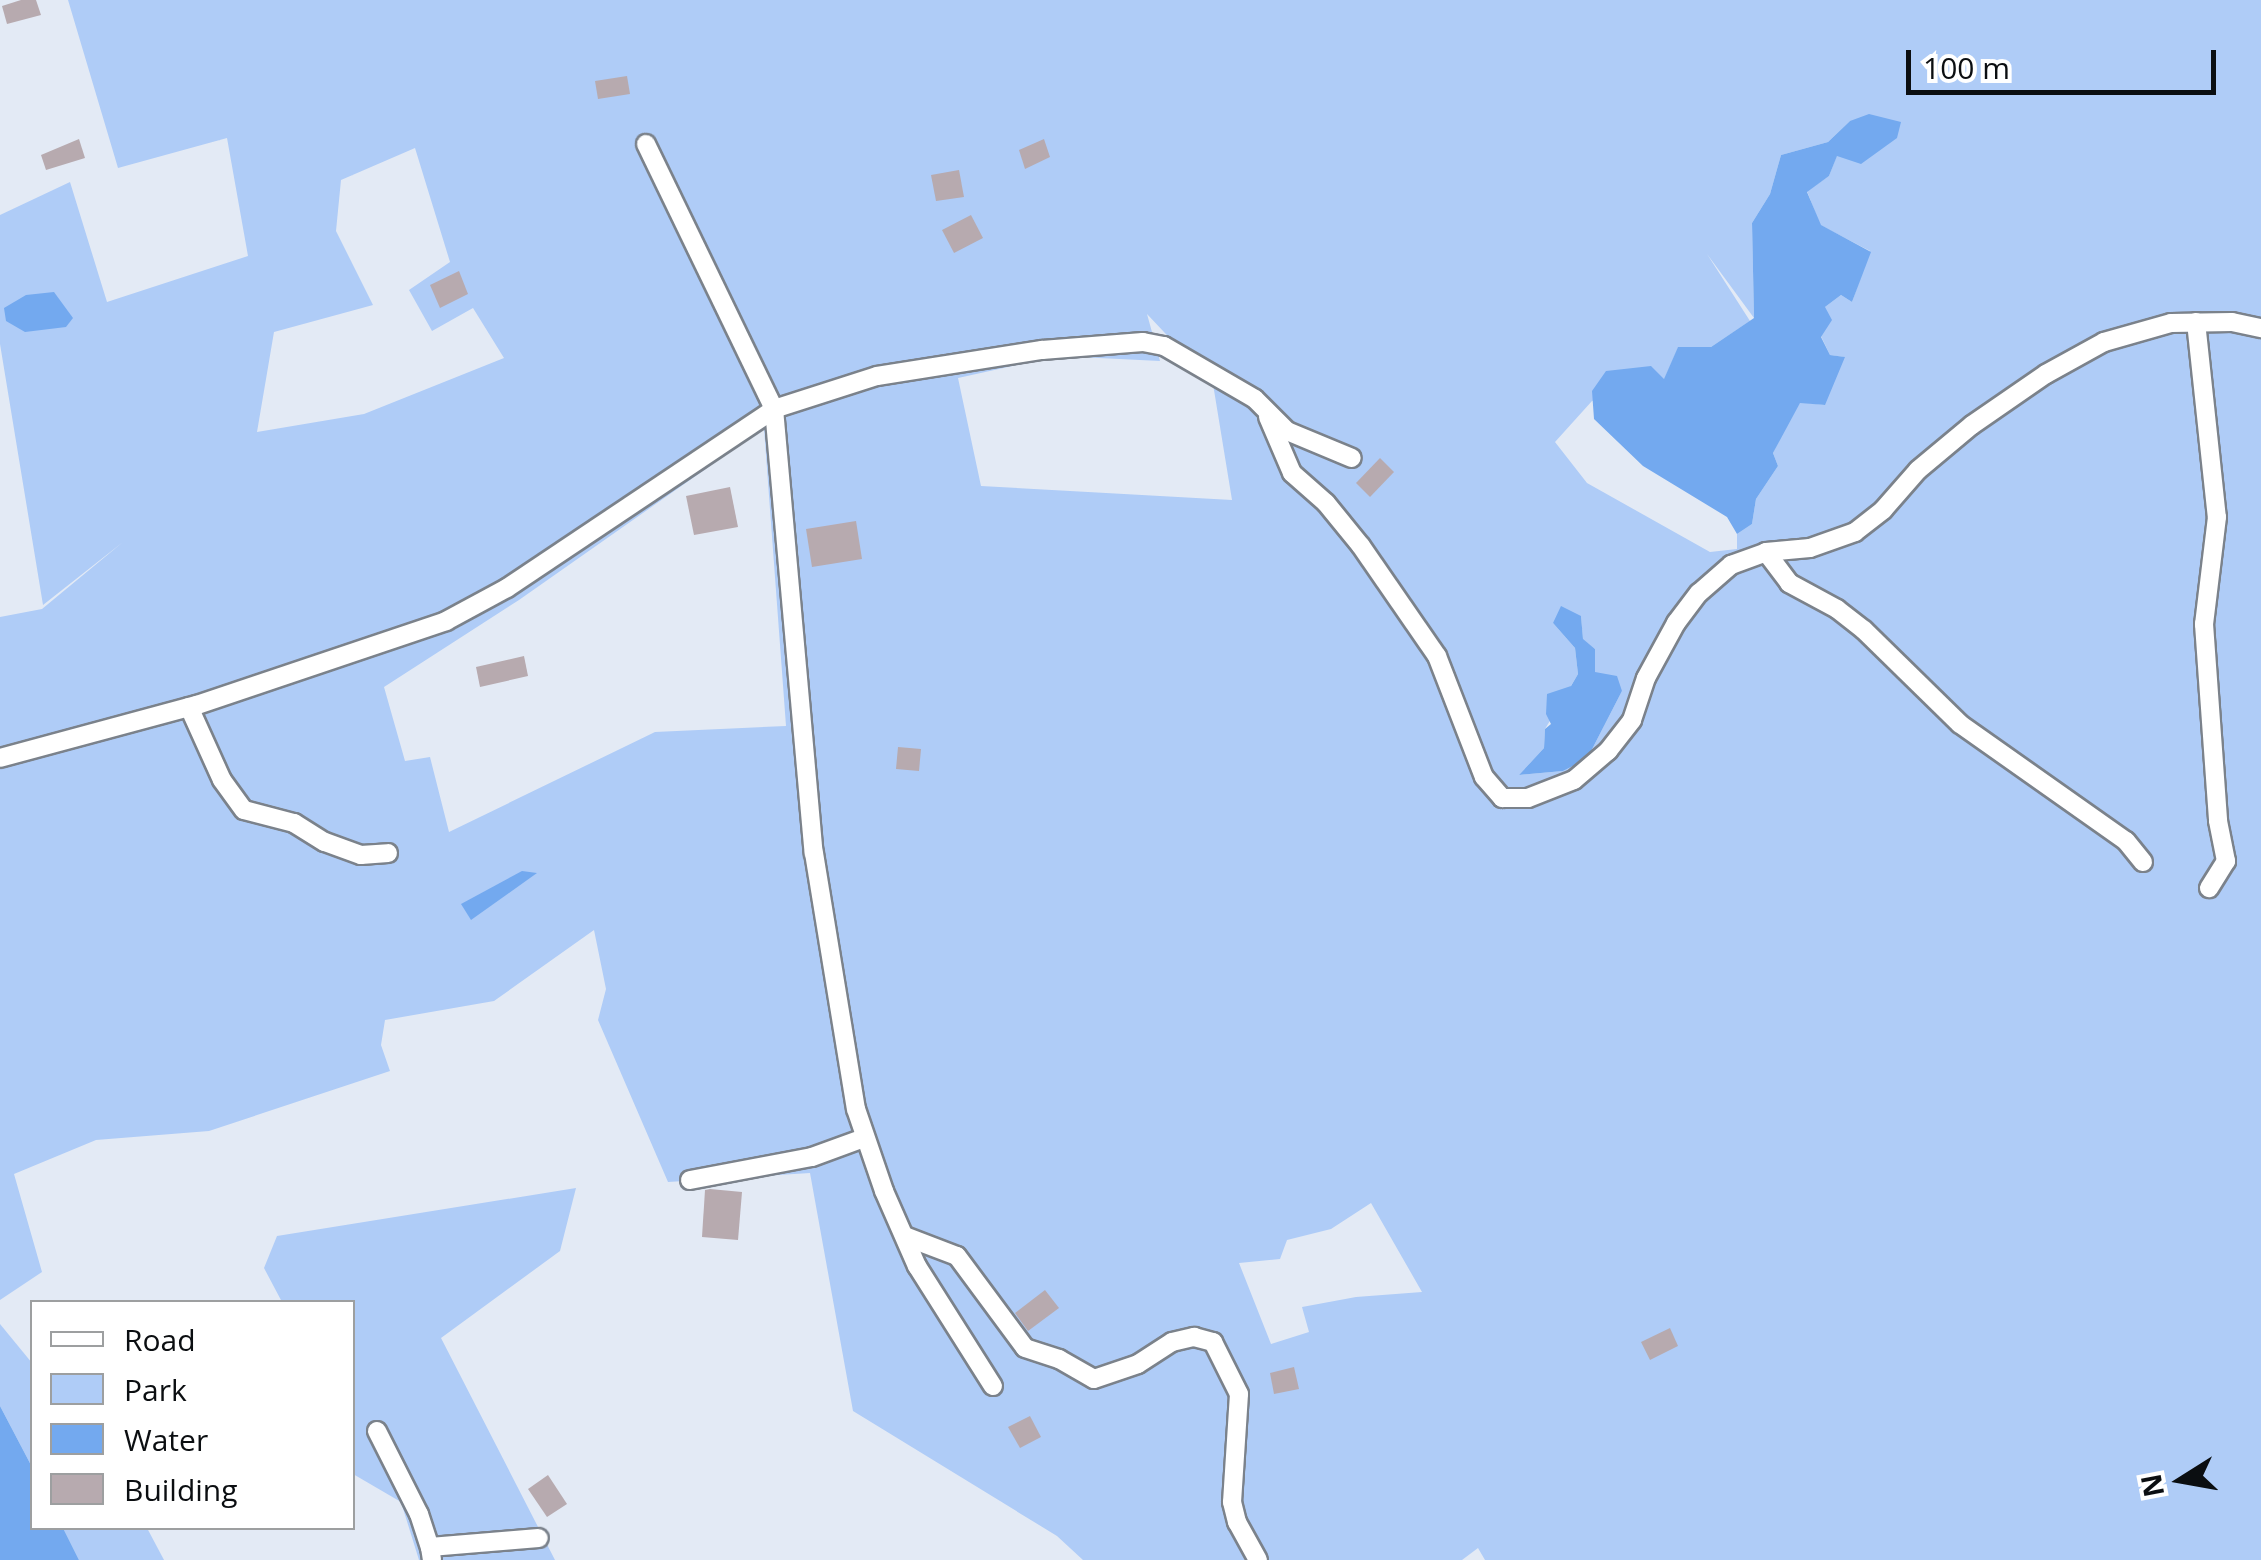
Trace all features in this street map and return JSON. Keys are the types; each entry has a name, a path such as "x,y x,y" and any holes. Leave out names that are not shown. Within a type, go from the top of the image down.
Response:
{"street":[{"path":"646,144 774,408 814,853 848,1071 864,1138 917,1266 993,1386"},
{"path":"2196,322 2216,517 2204,624 2218,821 2226,860 2209,888"},
{"path":"1266,412 1292,472 1326,503 1362,546 1438,656 1484,777 1502,798 1528,798 1574,780 1608,752 1632,720 1657,655 1699,592 1731,565 1766,552 1810,548 1855,532 1883,510 1918,470 1972,426 2046,374 2104,342 2170,323 2232,322 2261,328"},
{"path":"0,758 189,707 446,622 507,588 774,408 877,376 1042,350 1144,342 1183,355 1255,399 1287,431 1352,458"},
{"path":"1766,552 1789,583 1864,630 1960,724 2126,841 2143,862"},
{"path":"189,707 222,780 244,810 294,822 325,842 361,855 388,853"},
{"path":"690,1180 812,1158 864,1138"},
{"path":"906,1237 957,1256 1026,1348 1059,1358 1094,1379 1138,1364 1172,1342 1194,1336 1213,1342 1239,1394 1232,1502 1237,1522 1258,1560"},
{"path":"378,1431 420,1514 431,1553 539,1538"}],"green space":[{"path":"68,0 2261,0 2261,1560 1485,1560 1478,1548 1462,1560 1083,1560 1057,1536 853,1411 810,1173 668,1182 598,1020 606,989 594,930 494,1001 385,1020 381,1045 390,1071 209,1131 96,1140 14,1174 42,1272 0,1300 0,617 42,609 123,542 43,605 0,344 0,215 70,182 107,302 248,256 227,138 118,168","holes":["1850,121 1829,176 1807,191 1820,225 1870,251 1852,302 1841,295 1825,307 1821,336 1830,355 1844,357 1824,405 1800,402 1773,453 1778,466 1756,499 1752,524 1737,534 1737,549 1710,552 1587,483 1555,442 1592,401 1664,380 1678,348 1711,347 1750,321 1707,254 1754,318 1752,223 1770,194 1781,155 1828,142","415,148 450,262 409,290 432,331 473,308 504,358 364,414 257,432 274,332 373,305 336,231 341,180","1147,314 1213,384 1232,500 981,486 958,378 1058,356 1160,361","764,428 786,726 655,732 449,832 430,757 405,761 384,687 519,600","1581,616 1583,640 1595,649 1595,673 1622,691 1587,759 1563,771 1519,775 1544,748 1545,729 1578,674 1575,648 1553,623","1371,1203 1422,1292 1356,1297 1302,1307 1309,1332 1271,1344 1239,1263 1280,1259 1287,1240 1331,1229"]},
{"path":"576,1188 560,1251 441,1338 555,1560 419,1560 401,1502 355,1475 355,1300 281,1300 264,1268 277,1236"},
{"path":"0,1324 30,1361 30,1463 0,1406"},
{"path":"64,1530 148,1530 164,1560 79,1560"}],"water":[{"path":"1869,114 1901,122 1897,138 1861,164 1837,156 1829,176 1807,192 1821,225 1871,252 1852,302 1841,295 1825,307 1832,320 1821,337 1830,355 1845,357 1825,405 1800,403 1773,453 1778,466 1756,499 1752,524 1737,534 1727,517 1643,466 1594,419 1592,391 1606,371 1651,366 1664,379 1678,347 1711,347 1754,318 1752,223 1770,194 1781,155 1828,142 1850,121"},
{"path":"54,292 73,318 66,327 25,332 6,321 4,308 26,295"},
{"path":"1561,606 1581,616 1583,639 1595,649 1595,672 1617,676 1622,691 1587,759 1563,771 1519,775 1544,748 1545,729 1551,724 1546,714 1547,694 1571,686 1578,674 1575,648 1553,623"},
{"path":"522,871 537,873 471,920 461,904"},
{"path":"0,1406 30,1463 30,1530 64,1530 79,1560 0,1560"}],"building":[{"path":"36,0 41,15 7,24 2,6"},
{"path":"627,76 630,94 598,99 595,81"},
{"path":"79,139 85,158 46,170 41,155"},
{"path":"1044,139 1050,157 1025,169 1019,150"},
{"path":"959,170 964,197 936,201 931,175"},
{"path":"971,215 983,238 954,253 942,230"},
{"path":"459,271 468,294 440,308 430,285"},
{"path":"1380,458 1394,472 1370,497 1356,483"},
{"path":"730,487 738,527 694,535 686,496"},
{"path":"856,521 862,559 812,567 806,529"},
{"path":"524,656 528,676 480,687 476,667"},
{"path":"898,747 921,749 919,771 896,769"},
{"path":"705,1190 742,1192 738,1240 702,1237"},
{"path":"1045,1290 1059,1308 1028,1331 1015,1313"},
{"path":"1670,1328 1678,1346 1650,1360 1641,1342"},
{"path":"1294,1367 1299,1389 1274,1394 1270,1373"},
{"path":"1030,1416 1041,1437 1020,1448 1008,1427"},
{"path":"548,1475 567,1504 547,1517 528,1489"}]}
